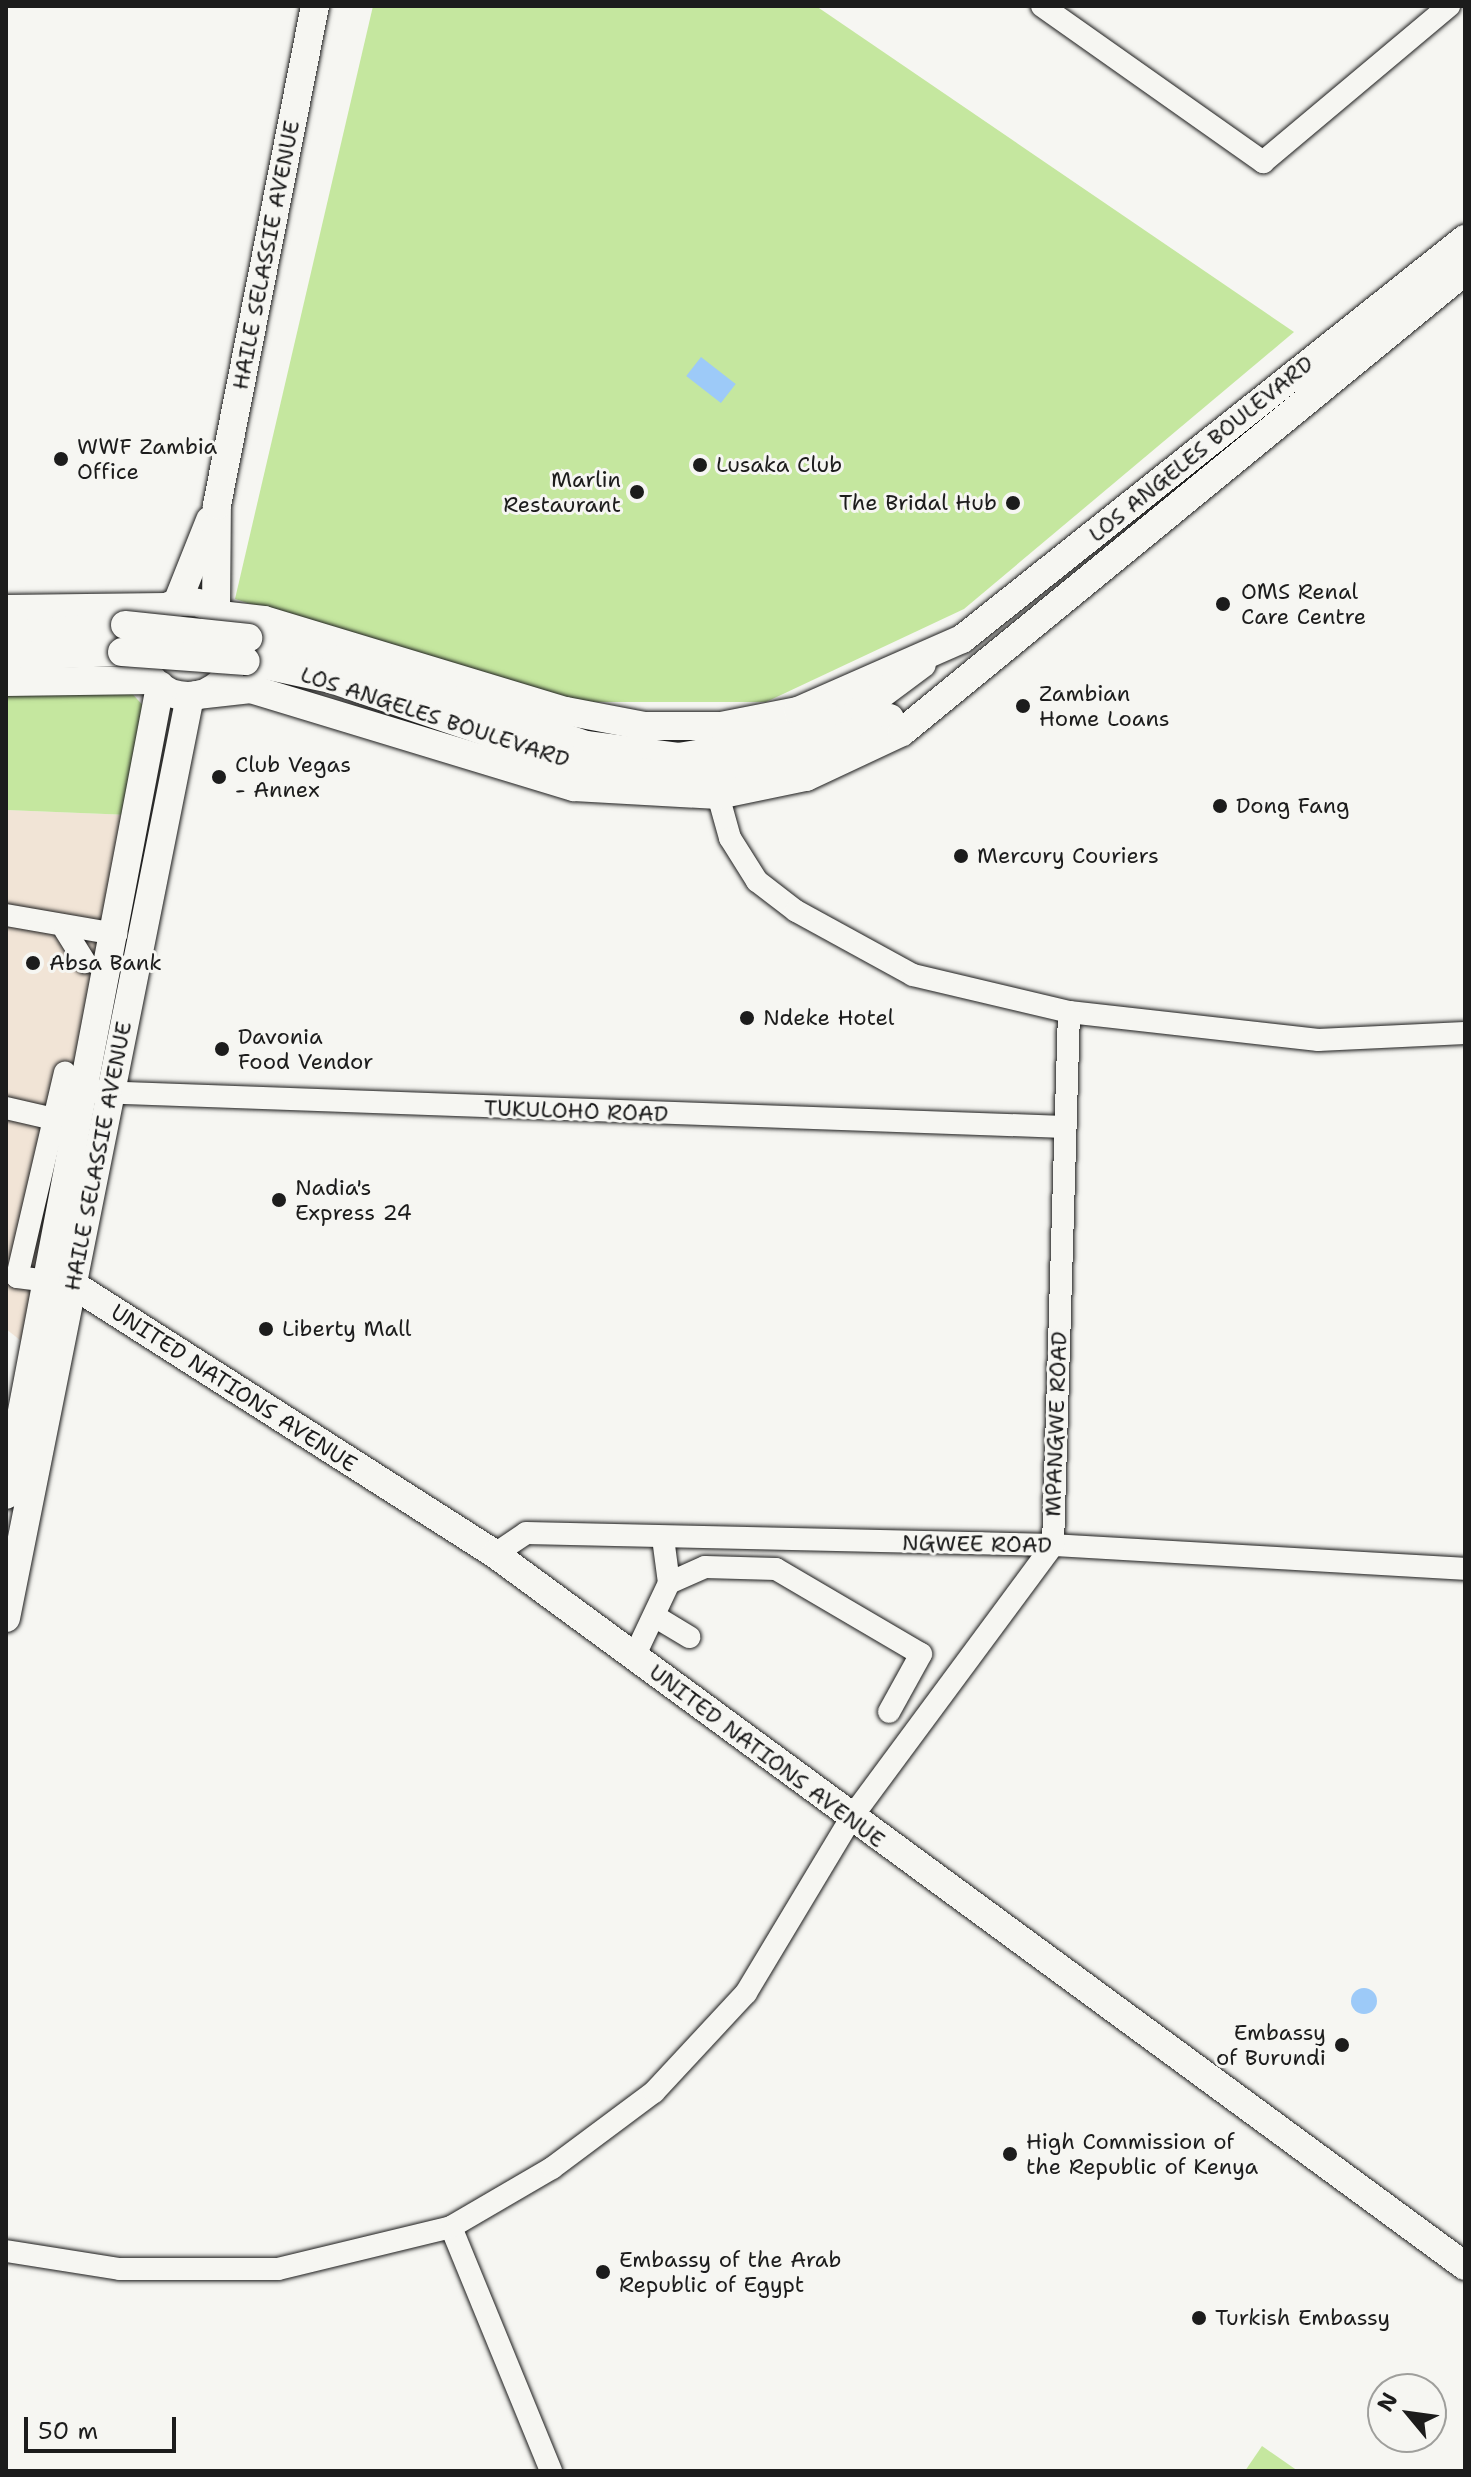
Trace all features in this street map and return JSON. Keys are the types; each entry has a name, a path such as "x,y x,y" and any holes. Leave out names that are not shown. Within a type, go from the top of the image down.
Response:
{"main road":[{"name":"HAILE SELASSIE AVENUE","path":"218,613 217,505 315,6"},
{"name":"LOS ANGELES BOULEVARD","path":"218,613 264,620 566,711 645,726 721,726 798,711 933,654 974,630 1465,239"},
{"name":"LOS ANGELES BOULEVARD","path":"194,695 251,689 574,787 718,795 851,762 946,694 1465,271"},
{"name":"HAILE SELASSIE AVENUE","path":"172,605 217,505"},
{"path":"6,609 172,605 218,613 233,637 233,662 220,683 194,695 156,683 6,682"},
{"path":"156,683 142,641 172,605"},
{"name":"LOS ANGELES BOULEVARD","path":"6,636 124,638 336,660 586,745 678,757 780,741 852,716 899,687 933,654"},
{"name":"LOS ANGELES BOULEVARD","path":"6,656 124,638"},
{"name":"LOS ANGELES BOULEVARD","path":"247,650 583,765 679,777 785,760 946,694"},
{"name":"HAILE SELASSIE AVENUE","path":"100,1093 116,934 156,683"},
{"name":"HAILE SELASSIE AVENUE","path":"6,1495 60,1282 100,1093 194,695"},
{"name":"HAILE SELASSIE AVENUE","path":"6,1618 60,1282"},
{"name":"UNITED NATIONS AVENUE","path":"60,1282 495,1554 851,1818 1461,2256"}],"street":[{"path":"1042,6 1263,162 1449,6"},
{"path":"718,795 730,838 757,881 796,911 913,975 1069,1012 1318,1040 1465,1033"},
{"path":"6,915 65,930 116,934"},
{"path":"65,930 85,962"},
{"name":"MPANGWE ROAD","path":"6,2251 120,2269 278,2269 451,2227 552,2168 654,2092 703,2044 746,1993 851,1818 1053,1545 1069,1012"},
{"path":"60,1282 17,1277 65,1073"},
{"name":"TUKULOHO ROAD","path":"100,1093 1064,1127"},
{"path":"6,1108 54,1119"},
{"name":"NGWEE ROAD","path":"495,1554 526,1533 1053,1545 1465,1569"},
{"path":"634,1657 656,1617 669,1583 663,1538"},
{"path":"669,1583 705,1567 776,1569 921,1654 889,1712"},
{"path":"656,1617 689,1637"},
{"path":"451,2227 551,2471"}],"shaded area":[{"path":"6,810 130,815 25,1344 6,1329"}],"green space":[{"name":"Lusaka Club","path":"373,6 816,6 1294,332 964,609 766,702 553,702 235,599"},
{"path":"128,689 147,710 130,815 6,810 6,694"},
{"path":"1262,2446 1298,2471 1245,2471"}],"water":[{"path":"701,357 736,384 721,403 686,376"},
{"path":"1364,1988 1373,1992 1377,2001 1373,2010 1364,2014 1355,2010 1351,2001 1355,1992"}],"place":[{"name":"WWF Zambia Office","path":"61,459"},
{"name":"Lusaka Club","path":"700,465"},
{"name":"Marlin Restaurant","path":"637,492"},
{"name":"The Bridal Hub","path":"1013,503"},
{"name":"OMS Renal Care Centre","path":"1223,604"},
{"name":"Zambian Home Loans","path":"1023,706"},
{"name":"Club Vegas - Annex","path":"219,777"},
{"name":"Dong Fang","path":"1220,806"},
{"name":"Mercury Couriers","path":"961,856"},
{"name":"Absa Bank","path":"33,963"},
{"name":"Ndeke Hotel","path":"747,1018"},
{"name":"Davonia Food Vendor","path":"222,1049"},
{"name":"Nadia's Express 24","path":"279,1200"},
{"name":"Liberty Mall","path":"266,1329"},
{"name":"Embassy of Burundi","path":"1342,2045"},
{"name":"High Commission of the Republic of Kenya","path":"1010,2154"},
{"name":"Embassy of the Arab Republic of Egypt","path":"603,2272"},
{"name":"Turkish Embassy","path":"1199,2318"}]}
